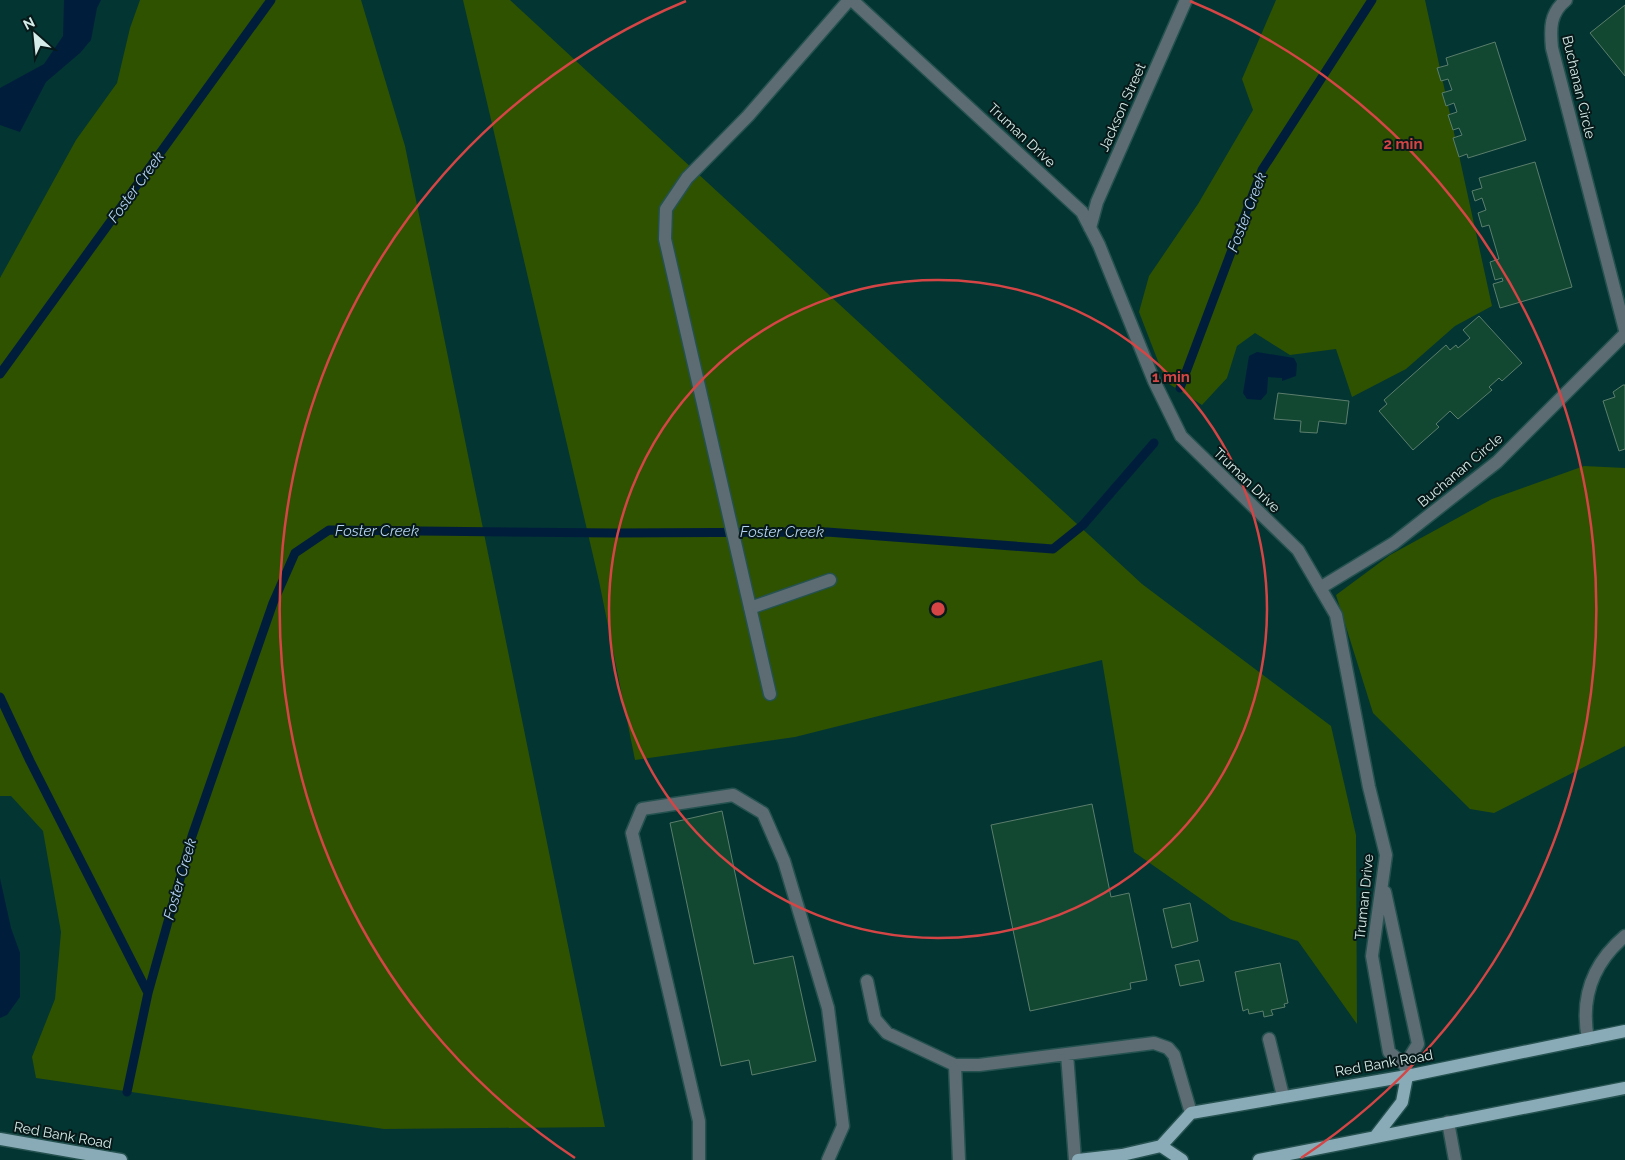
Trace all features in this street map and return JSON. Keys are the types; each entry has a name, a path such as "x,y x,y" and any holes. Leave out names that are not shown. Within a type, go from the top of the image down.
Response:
{"main road":[{"name":"Red Bank Road","path":"1191,1113 1406,1070 1625,1031"},
{"path":"1374,1137 1402,1102 1406,1070"},
{"path":"1259,1160 1625,1088"},
{"path":"1076,1160 1123,1158 1161,1146 1191,1113"},
{"name":"Red Bank Road","path":"0,1139 121,1160"},
{"path":"1161,1146 1182,1160"}],"street":[{"name":"Truman Drive","path":"851,0 1082,212 1154,381 1181,436 1298,550 1336,615 1369,787 1386,855 1372,956 1389,1052 1406,1070"},
{"path":"770,694 665,239 666,208 687,178 748,116 851,0"},
{"name":"Jackson Street","path":"1090,228 1097,202 1186,0"},
{"name":"Buchanan Circle","path":"1566,0 1554,13 1550,28 1552,48 1625,330"},
{"name":"Buchanan Circle","path":"1320,588 1394,544 1497,462 1625,334"},
{"path":"750,608 830,580"},
{"path":"699,1160 699,1121 632,832 642,809 733,796 763,813 784,861 828,1008 843,1126 828,1160"},
{"path":"1382,882 1418,1044 1406,1070"},
{"path":"1588,1039 1584,1020 1587,995 1594,972 1625,936"},
{"path":"867,981 875,1019 887,1033 955,1066 979,1065 1154,1043 1168,1048 1177,1060 1191,1113"},
{"path":"1269,1039 1283,1096"},
{"path":"1067,1054 1076,1160"},
{"path":"955,1066 959,1160"},
{"path":"1448,1122 1455,1160"}],"green space":[{"path":"140,0 361,0 405,146 605,1127 384,1129 36,1078 32,1057 55,999 61,932 43,831 11,796 0,796 0,278 76,140 117,83 130,28"},
{"path":"463,0 510,0 1142,584 1331,726 1356,835 1357,1024 1298,941 1231,920 1134,852 1102,660 795,737 635,760 599,581"},
{"path":"1276,0 1425,0 1492,306 1455,326 1406,369 1352,397 1336,349 1290,355 1255,333 1237,346 1227,378 1202,405 1166,382 1139,312 1149,276 1198,204 1253,110 1242,79"},
{"path":"1584,466 1625,468 1625,746 1494,813 1470,809 1373,713 1336,595 1390,555 1492,499"}],"water":[{"path":"64,0 101,0 97,8 91,40 80,53 46,82 20,132 0,125 0,88 44,64 63,36"},
{"path":"1257,352 1294,358 1297,364 1296,376 1282,381 1282,378 1268,377 1267,393 1261,400 1247,399 1243,393 1249,356"},
{"path":"0,878 11,928 20,953 20,997 7,1015 0,1018"}],"building":[{"path":"1625,5 1625,76 1590,33"},
{"path":"1495,42 1526,140 1468,158 1467,154 1459,157 1453,138 1462,135 1459,128 1453,130 1448,115 1457,112 1454,103 1446,106 1442,93 1452,90 1448,79 1441,81 1437,68 1448,65 1446,58"},
{"path":"1535,162 1572,287 1500,308 1493,284 1503,281 1502,278 1495,280 1490,262 1499,259 1489,225 1482,227 1478,213 1486,210 1482,198 1475,201 1472,191 1482,188 1479,178"},
{"path":"1479,316 1522,363 1502,381 1499,378 1489,387 1492,390 1458,419 1450,411 1436,424 1439,427 1413,450 1379,411 1387,404 1384,400 1446,345 1450,350 1456,345 1458,348 1470,338 1463,330"},
{"path":"1625,385 1625,449 1619,451 1603,401 1615,397 1613,392"},
{"path":"1278,393 1349,401 1346,424 1319,421 1317,433 1300,432 1301,421 1274,419"},
{"path":"1092,804 1111,897 1129,893 1147,980 1130,983 1131,989 1030,1011 991,825"},
{"path":"722,811 754,964 793,956 816,1061 752,1075 749,1060 721,1066 670,823"},
{"path":"1190,903 1198,941 1172,948 1163,909"},
{"path":"1199,960 1204,981 1180,986 1175,965"},
{"path":"1280,963 1288,1003 1284,1004 1285,1007 1271,1010 1273,1015 1264,1017 1263,1011 1249,1014 1248,1009 1243,1011 1235,972"}],"waterway":[{"name":"Foster Creek","path":"0,374 271,0"},
{"name":"Foster Creek","path":"1180,388 1262,170 1372,0"},
{"name":"Foster Creek","path":"127,1092 148,993 192,836 273,603 295,553 329,530 614,533 827,532 1053,549 1083,525 1154,443"},
{"name":"Foster Creek","path":"0,697 30,761 148,993"}]}
